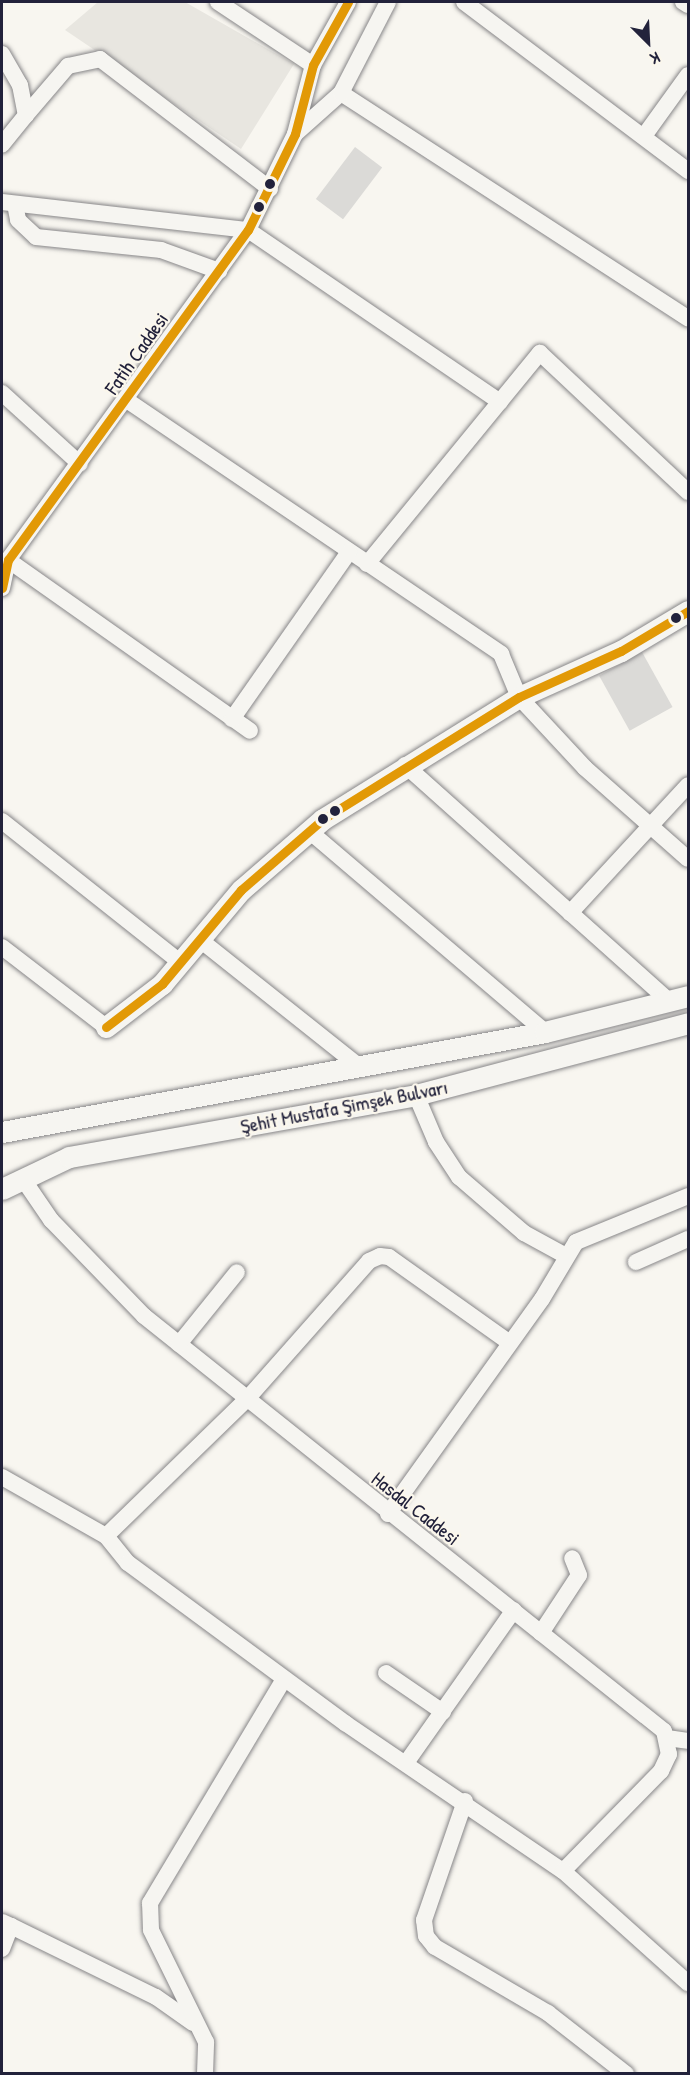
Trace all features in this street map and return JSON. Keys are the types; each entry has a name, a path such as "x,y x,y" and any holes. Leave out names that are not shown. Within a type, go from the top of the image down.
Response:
{"main road":[{"path":"106,1027 162,984 241,890 308,830 405,765 519,697 621,651 688,611"},
{"name":"Şehit Mustafa Şimşek Bulvarı","path":"2,1132 544,1032 679,999"},
{"name":"Şehit Mustafa Şimşek Bulvarı","path":"2,1189 69,1157 416,1095 688,1023"}],"street":[{"path":"218,2 313,65"},
{"name":"Fatih Caddesi","path":"2,588 8,560 128,401 248,230 295,134 313,65 348,2"},
{"name":"Fatih Caddesi","path":"295,134 341,93 388,2"},
{"path":"464,2 688,171"},
{"path":"683,2 688,5"},
{"path":"2,54 20,85 26,116"},
{"path":"2,145 68,66 100,59 270,189"},
{"path":"644,136 688,75"},
{"path":"341,93 688,318"},
{"path":"8,203 248,230 500,402"},
{"path":"8,203 18,220 36,237 161,250 219,271"},
{"path":"367,564 540,353 688,492"},
{"path":"2,393 80,464"},
{"path":"128,401 501,654 519,697 585,768 648,823 685,849"},
{"path":"232,719 349,552"},
{"path":"8,560 250,731"},
{"path":"405,765 570,913 679,999"},
{"path":"570,913 648,823 688,785"},
{"path":"2,820 180,962"},
{"path":"308,830 544,1032"},
{"path":"199,939 360,1066"},
{"path":"2,947 106,1027"},
{"path":"416,1095 436,1142 459,1177 524,1233 566,1256"},
{"name":"Hasdal Caddesi","path":"23,1179 51,1220 179,1344 388,1514 514,1610 667,1738"},
{"path":"388,1514 510,1343 566,1256 587,1236 688,1196"},
{"path":"636,1262 688,1239"},
{"path":"106,1536 247,1399 369,1261 380,1256 389,1257 510,1343"},
{"path":"179,1344 237,1272"},
{"path":"2,1478 106,1536 128,1563 284,1679 465,1801 563,1871 688,1983"},
{"path":"541,1633 579,1575 572,1558"},
{"path":"406,1763 514,1610"},
{"path":"386,1673 443,1712"},
{"path":"205,2073 208,2049 151,1930 150,1903 284,1679"},
{"path":"563,1871 661,1771 667,1738 688,1741"},
{"path":"465,1801 424,1920 426,1936 435,1947 548,2013 626,2073"},
{"path":"2,1949 6,1924 156,1997 194,2023"}],"shaded area":[{"path":"98,2 185,2 294,64 241,149 65,30"}],"building":[{"path":"355,147 382,167 343,219 316,199"},
{"path":"642,652 673,707 630,731 599,676"}],"transit line":[{"path":"2,588 8,560 248,230 295,134 313,65 348,2"},
{"path":"106,1027 162,984 241,890 323,819 519,697 621,651 688,611"}]}
